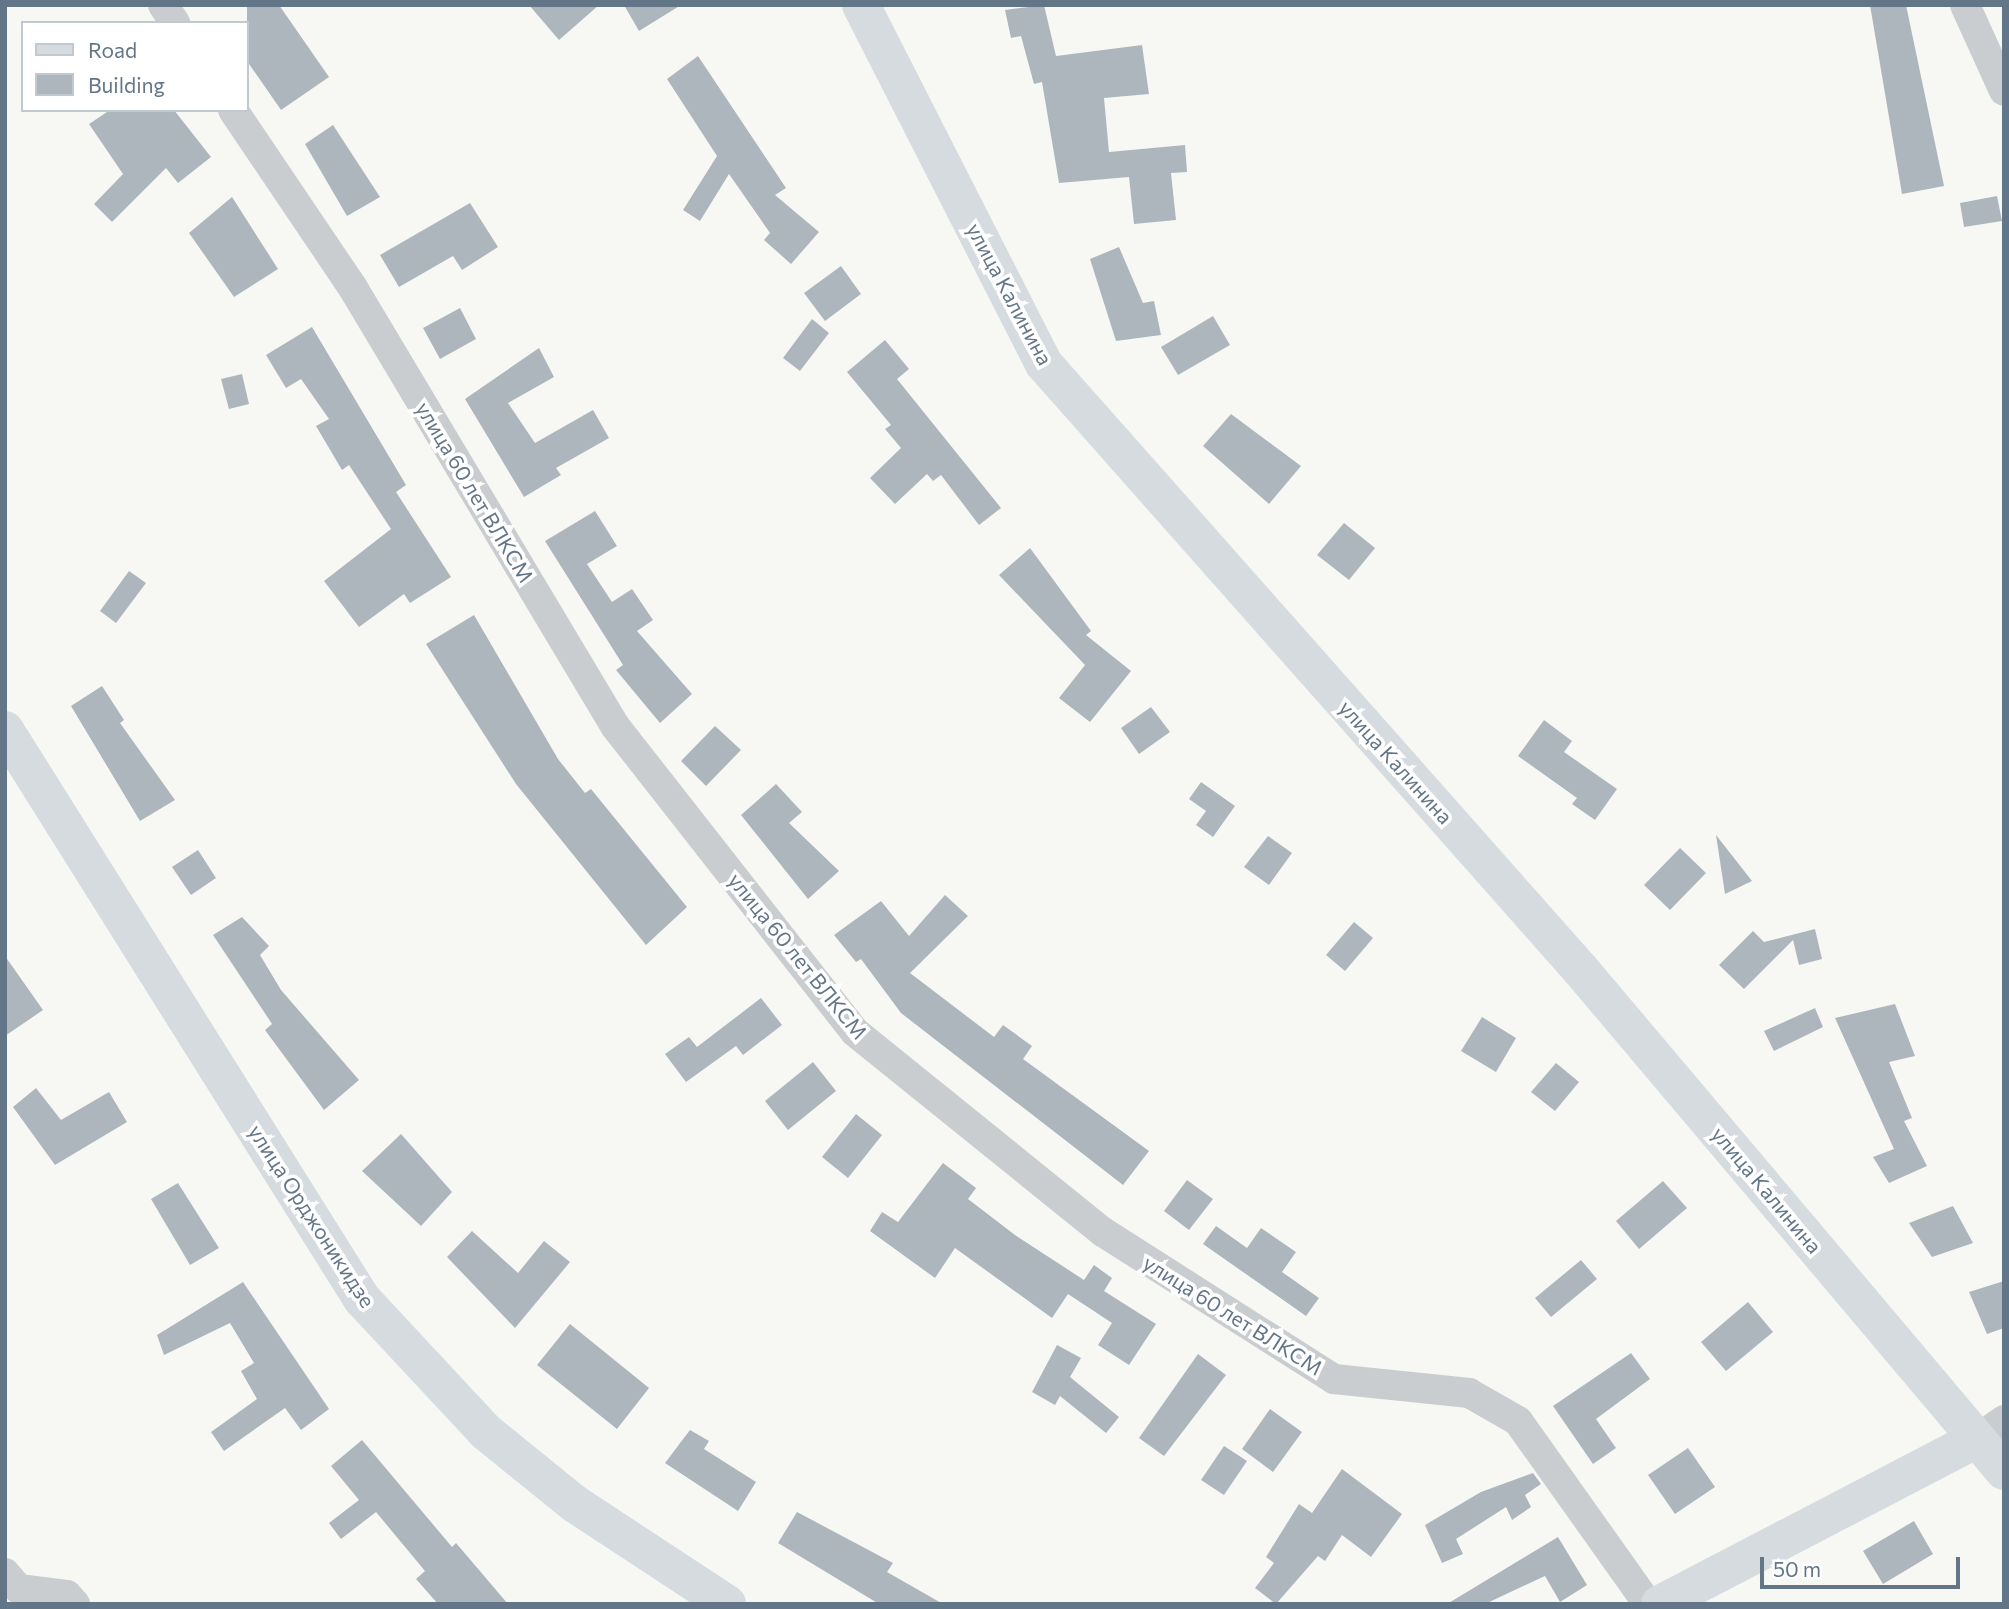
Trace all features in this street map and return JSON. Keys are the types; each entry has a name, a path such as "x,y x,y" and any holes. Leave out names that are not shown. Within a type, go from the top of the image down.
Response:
{"street":[{"path":"163,5 174,21"},
{"name":"улица Калинина","path":"861,5 1044,364 1991,1429 2004,1471"},
{"path":"1965,5 2004,91"},
{"name":"улица 60 лет ВЛКСМ","path":"234,112 353,288 615,726 855,1032 1103,1232 1334,1379 1469,1392 1518,1421 1648,1604"},
{"name":"улица Орджоникидзе","path":"5,730 362,1299 486,1432 575,1504 727,1604"},
{"path":"1660,1604 1991,1429"},
{"path":"10,1586 67,1595 75,1604"}],"building":[{"path":"247,5 279,5 329,77 281,110 248,62"},
{"path":"529,5 599,5 559,40"},
{"path":"624,5 681,5 639,31"},
{"path":"1044,5 1056,56 1142,45 1149,94 1104,98 1109,152 1185,145 1187,172 1171,173 1176,220 1134,224 1129,177 1059,183 1042,82 1034,84 1021,36 1011,38 1005,10"},
{"path":"1870,5 1906,5 1944,186 1902,194"},
{"path":"698,56 786,188 775,195 819,232 791,264 764,240 770,233 729,174 700,221 683,210 717,156 667,79"},
{"path":"107,112 176,112 211,157 178,183 166,168 112,222 94,204 123,174 89,124"},
{"path":"333,125 380,197 347,216 305,144"},
{"path":"1997,196 2002,221 1964,227 1960,203"},
{"path":"232,197 278,269 234,297 189,233"},
{"path":"470,203 498,247 462,270 453,256 399,287 380,255"},
{"path":"1119,247 1143,303 1154,301 1161,335 1116,341 1090,259"},
{"path":"841,266 861,294 825,321 804,293"},
{"path":"460,308 476,339 440,359 423,328"},
{"path":"1213,316 1230,345 1178,375 1161,347"},
{"path":"812,319 829,333 800,371 783,358"},
{"path":"312,327 406,485 396,492 451,577 410,603 404,594 359,627 324,581 391,529 349,465 342,470 316,426 329,419 301,379 286,388 266,355"},
{"path":"885,340 909,369 897,379 1001,508 979,525 941,475 933,481 927,474 895,504 870,478 901,448 885,429 891,425 847,372"},
{"path":"539,348 554,377 508,403 535,443 593,410 609,438 556,468 561,475 524,497 465,399"},
{"path":"242,374 249,404 229,409 221,379"},
{"path":"1231,414 1301,466 1269,504 1203,446"},
{"path":"595,511 617,546 587,564 612,602 632,589 653,620 637,631 692,694 660,723 616,670 623,665 545,541"},
{"path":"1344,523 1375,548 1349,580 1317,555"},
{"path":"1030,548 1091,631 1086,635 1131,671 1090,722 1059,698 1085,665 999,575"},
{"path":"129,571 146,583 116,623 100,611"},
{"path":"474,615 558,759 585,793 591,789 687,907 646,945 516,784 426,644"},
{"path":"102,686 124,720 120,723 175,800 140,821 71,706"},
{"path":"1151,707 1170,732 1139,754 1121,728"},
{"path":"1544,720 1572,741 1564,752 1617,789 1595,820 1572,804 1577,798 1518,756"},
{"path":"715,726 741,750 706,786 681,761"},
{"path":"1201,782 1235,806 1213,837 1196,825 1206,811 1189,799"},
{"path":"776,784 802,812 789,823 839,871 808,899 741,815"},
{"path":"1716,835 1752,881 1725,894"},
{"path":"1268,836 1292,853 1269,885 1244,867"},
{"path":"1680,848 1706,873 1670,910 1644,885"},
{"path":"198,850 216,878 191,895 172,867"},
{"path":"945,895 968,916 910,973 994,1037 1003,1025 1032,1046 1023,1059 1149,1151 1123,1185 901,1013 861,959 856,962 834,935 881,901 909,936"},
{"path":"242,917 269,946 260,955 281,990 359,1080 324,1110 265,1030 272,1024 213,935"},
{"path":"1354,922 1373,938 1345,971 1326,955"},
{"path":"1815,929 1822,959 1799,965 1793,940 1744,989 1719,965 1753,931 1764,942"},
{"path":"5,956 43,1010 5,1036"},
{"path":"761,998 782,1025 743,1055 736,1046 686,1082 665,1054 689,1037 697,1047"},
{"path":"1895,1004 1915,1056 1889,1062 1912,1118 1904,1121 1927,1166 1889,1183 1873,1157 1894,1149 1835,1018"},
{"path":"1815,1008 1823,1027 1774,1051 1764,1031"},
{"path":"1482,1017 1516,1038 1496,1072 1461,1051"},
{"path":"813,1062 836,1091 788,1130 765,1101"},
{"path":"1556,1063 1579,1082 1555,1111 1531,1092"},
{"path":"36,1088 61,1120 109,1092 127,1122 55,1165 13,1107"},
{"path":"856,1114 882,1135 848,1178 822,1157"},
{"path":"401,1134 452,1192 421,1226 362,1171"},
{"path":"943,1163 976,1188 968,1199 1015,1235 1084,1280 1094,1265 1112,1278 1104,1291 1156,1324 1129,1365 1098,1345 1112,1323 1068,1294 1052,1318 955,1248 935,1278 870,1231 882,1212 898,1222"},
{"path":"1187,1180 1213,1199 1189,1230 1164,1211"},
{"path":"1663,1181 1687,1208 1639,1249 1616,1221"},
{"path":"178,1183 219,1248 190,1265 151,1199"},
{"path":"1953,1206 1973,1243 1932,1257 1909,1223"},
{"path":"1216,1226 1247,1248 1261,1228 1296,1252 1282,1272 1319,1298 1306,1316 1203,1244"},
{"path":"472,1231 518,1273 544,1241 570,1262 515,1328 447,1257"},
{"path":"1581,1260 1597,1279 1551,1317 1535,1298"},
{"path":"2004,1281 2004,1328 1987,1334 1969,1292"},
{"path":"243,1282 329,1409 301,1430 285,1408 224,1451 211,1432 257,1399 241,1371 254,1363 230,1323 164,1355 157,1335"},
{"path":"1748,1302 1773,1332 1726,1371 1701,1342"},
{"path":"570,1324 649,1388 617,1429 537,1365"},
{"path":"1057,1345 1081,1358 1070,1377 1119,1417 1106,1433 1060,1396 1055,1405 1032,1392"},
{"path":"1631,1353 1650,1379 1596,1419 1616,1448 1593,1464 1553,1406"},
{"path":"1198,1354 1226,1375 1164,1456 1139,1438"},
{"path":"1270,1409 1302,1432 1273,1472 1242,1449"},
{"path":"690,1430 709,1441 704,1449 756,1482 738,1511 665,1463"},
{"path":"362,1440 452,1547 456,1543 508,1604 438,1604 416,1579 425,1571 376,1512 341,1539 329,1523 359,1500 331,1466"},
{"path":"1224,1446 1247,1461 1224,1495 1201,1480"},
{"path":"1688,1448 1715,1487 1675,1514 1648,1475"},
{"path":"1342,1469 1402,1514 1371,1557 1342,1535 1325,1561 1318,1556 1276,1604 1255,1588 1274,1563 1266,1557 1299,1504 1312,1513"},
{"path":"1533,1473 1541,1484 1525,1495 1531,1507 1512,1520 1506,1507 1456,1539 1463,1554 1442,1563 1425,1525 1481,1492"},
{"path":"797,1512 893,1563 887,1572 943,1604 879,1604 778,1543"},
{"path":"1914,1521 1933,1554 1883,1584 1863,1551"},
{"path":"1558,1537 1587,1585 1560,1602 1545,1576 1485,1604 1447,1604"}]}
